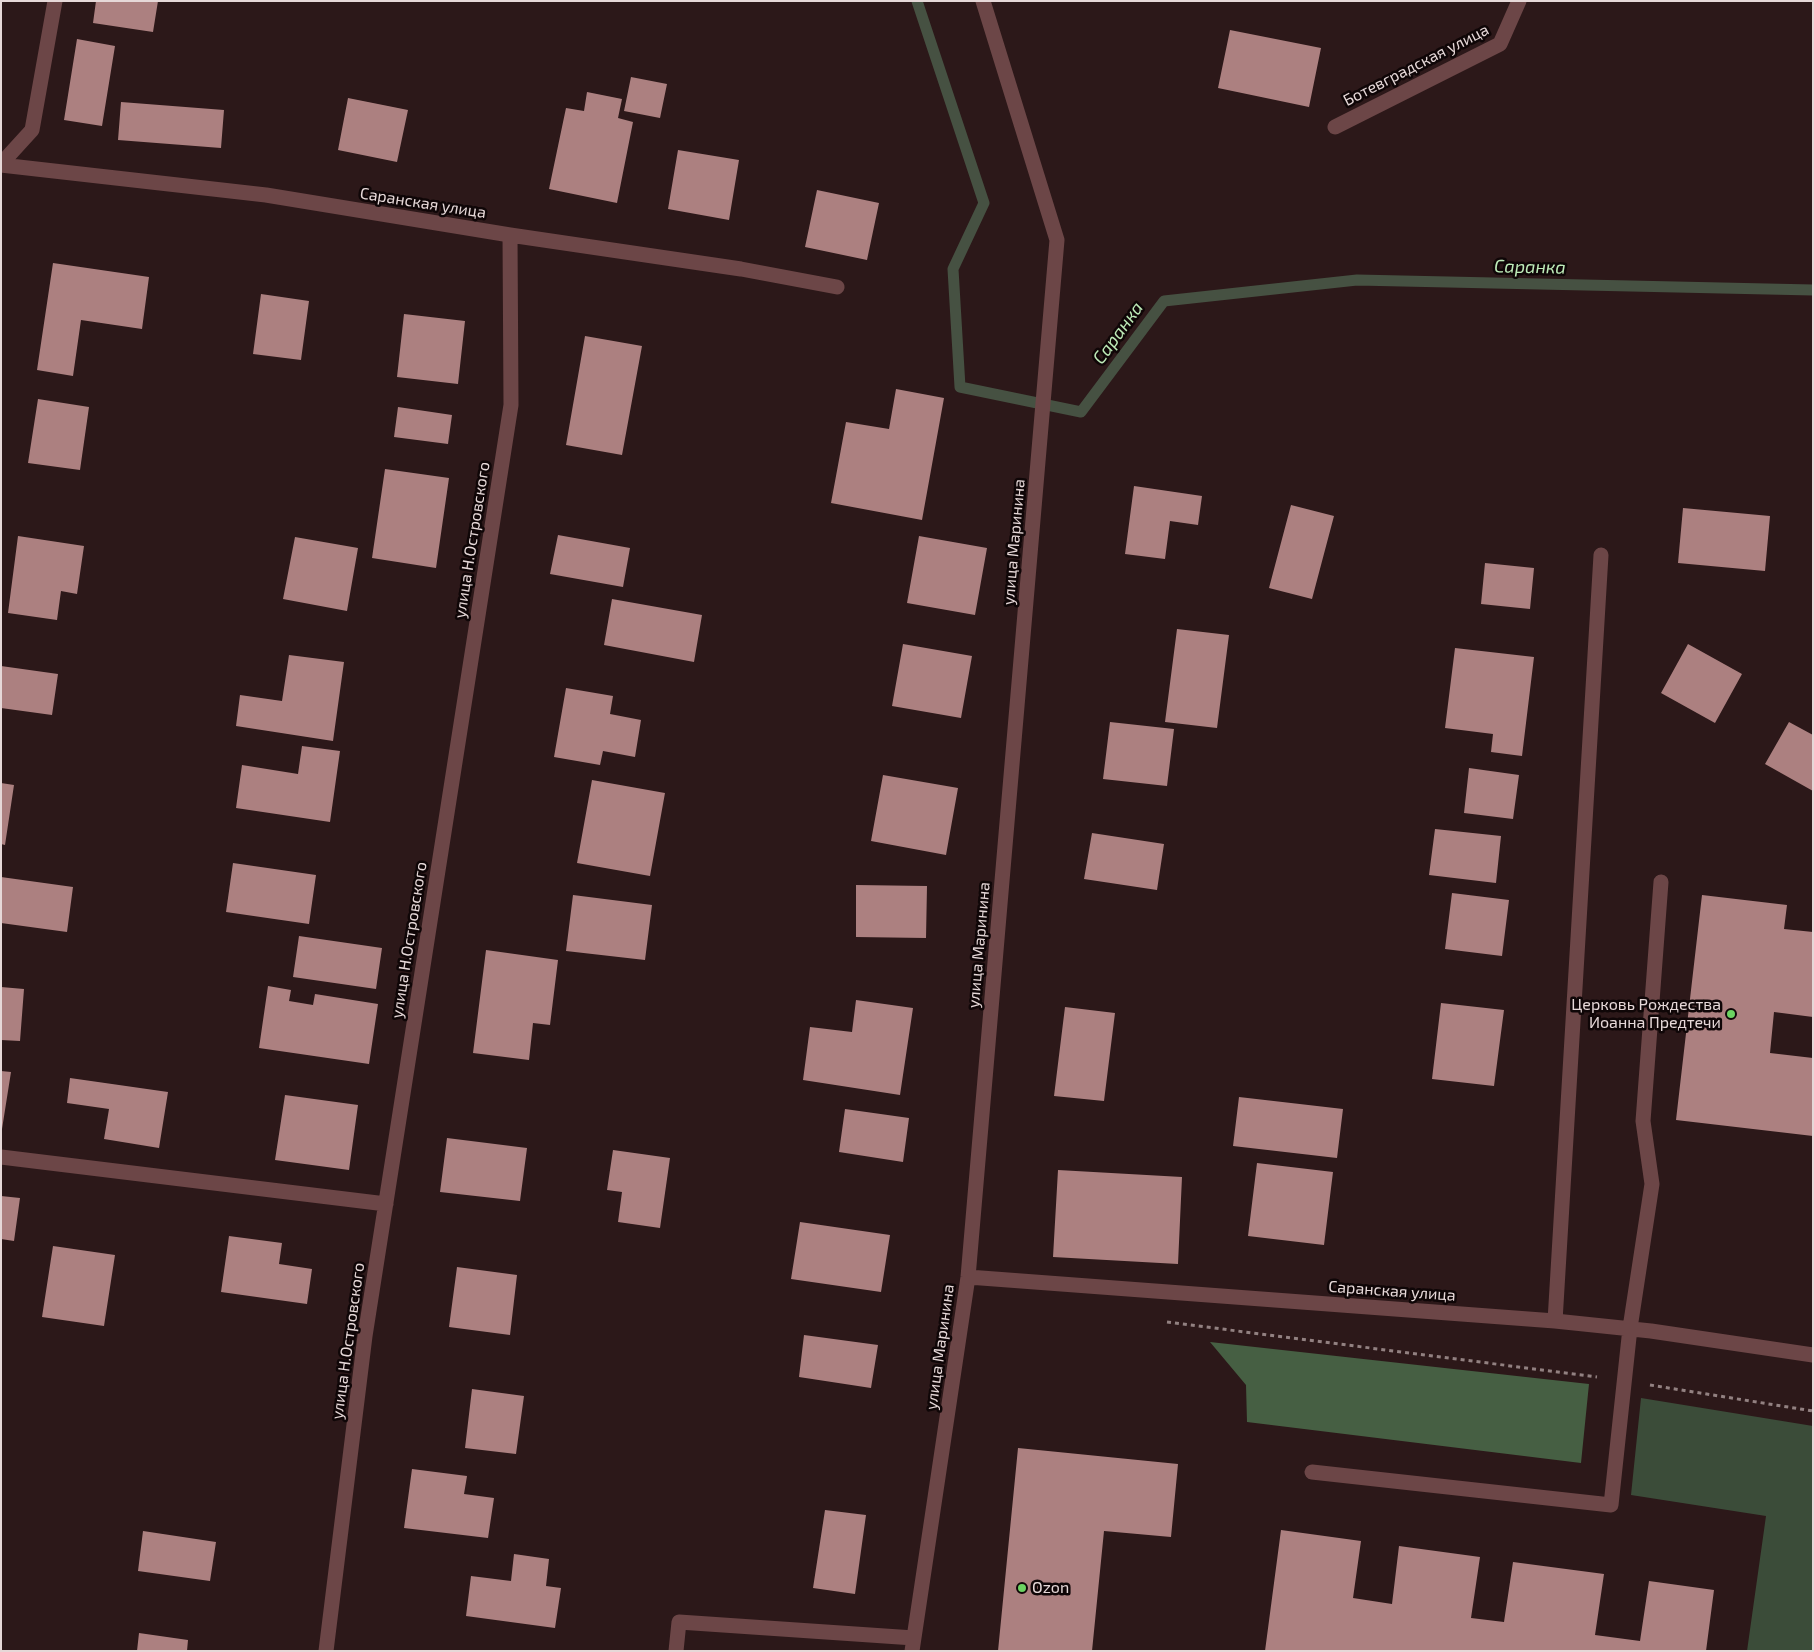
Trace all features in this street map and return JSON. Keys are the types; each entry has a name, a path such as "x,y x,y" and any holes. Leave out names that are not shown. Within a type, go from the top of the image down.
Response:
{"street":[{"path":"1,165 32,130 55,1"},
{"name":"улица Маринина","path":"913,1644 968,1277 1057,240 983,1"},
{"name":"Ботевградская улица","path":"1335,127 1500,44 1519,1"},
{"name":"Саранская улица","path":"1,165 266,195 510,235 741,269 837,287"},
{"name":"улица Н.Островского","path":"326,1651 365,1336 511,405 510,235"},
{"path":"1555,1320 1601,555"},
{"path":"1312,1472 1611,1505 1630,1328 1652,1184 1643,1121 1661,882"},
{"path":"1,1157 386,1204"},
{"name":"Саранская улица","path":"968,1277 1555,1320 1630,1328 1813,1355"},
{"path":"676,1651 679,1622 913,1644"}],"path":[{"path":"1160,1321 1624,1381 1813,1411"}],"green space":[{"path":"1210,1342 1589,1384 1581,1463 1247,1422 1246,1385"},
{"path":"1641,1398 1813,1426 1813,1651 1747,1651 1766,1516 1631,1495"}],"building":[{"path":"96,1 158,1 153,32 93,23"},
{"path":"1230,30 1321,48 1309,107 1218,88"},
{"path":"77,39 115,46 102,126 64,120"},
{"path":"631,77 667,84 660,118 624,111"},
{"path":"587,92 622,99 618,118 633,122 617,203 549,189 566,108 584,111"},
{"path":"348,98 408,110 397,162 338,150"},
{"path":"121,102 224,110 221,148 118,140"},
{"path":"678,150 739,160 729,220 668,209"},
{"path":"817,190 879,203 867,260 805,247"},
{"path":"53,263 149,277 142,329 81,320 73,376 37,370"},
{"path":"261,294 309,301 301,360 253,354"},
{"path":"404,314 465,321 458,384 397,377"},
{"path":"585,336 642,346 622,455 566,445"},
{"path":"896,389 944,398 922,520 831,503 846,422 889,429"},
{"path":"38,399 89,407 80,470 28,463"},
{"path":"398,407 452,415 448,444 394,437"},
{"path":"385,469 449,478 436,568 372,558"},
{"path":"1134,486 1202,496 1198,525 1170,521 1165,559 1125,554"},
{"path":"1291,505 1334,516 1312,599 1269,588"},
{"path":"1683,508 1770,516 1765,571 1678,563"},
{"path":"558,535 630,548 623,587 550,574"},
{"path":"18,536 84,546 77,594 61,591 57,620 8,613"},
{"path":"919,536 987,548 975,615 907,603"},
{"path":"295,537 358,548 347,611 283,599"},
{"path":"1485,563 1534,568 1530,609 1481,604"},
{"path":"612,599 702,615 694,662 604,645"},
{"path":"1177,629 1229,635 1217,728 1165,722"},
{"path":"903,644 972,656 961,718 892,706"},
{"path":"1688,644 1742,674 1715,723 1661,693"},
{"path":"1455,648 1534,657 1522,756 1491,752 1493,734 1445,728"},
{"path":"289,655 344,662 333,741 236,726 240,695 282,701"},
{"path":"1,666 58,674 52,715 1,708"},
{"path":"566,688 613,696 610,714 641,720 635,757 603,751 600,765 554,757"},
{"path":"1110,722 1174,729 1167,786 1103,779"},
{"path":"1789,722 1813,735 1813,791 1765,764"},
{"path":"302,746 340,751 330,822 236,808 242,765 298,774"},
{"path":"1469,768 1519,775 1513,819 1464,813"},
{"path":"883,775 958,788 946,855 871,841"},
{"path":"592,780 665,793 650,876 577,863"},
{"path":"1,783 14,785 5,845 1,844"},
{"path":"1435,829 1501,836 1496,883 1429,875"},
{"path":"1092,833 1164,844 1157,890 1084,879"},
{"path":"233,863 316,875 309,924 226,912"},
{"path":"1,877 73,887 67,932 1,923"},
{"path":"856,885 927,886 926,938 856,937"},
{"path":"1452,893 1509,900 1502,956 1445,949"},
{"path":"573,895 652,905 645,960 566,951"},
{"name":"Церковь Рождества Иоанна Предтечи","path":"1702,895 1787,905 1784,929 1813,932 1813,1017 1774,1012 1770,1053 1813,1058 1813,1136 1676,1120"},
{"path":"299,936 382,948 376,989 293,977"},
{"path":"486,950 558,960 550,1025 533,1023 529,1060 473,1053"},
{"path":"268,986 291,990 289,1001 313,1005 315,994 378,1004 369,1064 259,1048"},
{"path":"1,987 24,989 20,1041 1,1040"},
{"path":"856,1000 913,1008 900,1095 803,1080 810,1027 852,1032"},
{"path":"1441,1003 1504,1010 1494,1086 1432,1079"},
{"path":"1065,1007 1115,1013 1104,1101 1054,1096"},
{"path":"1,1071 11,1072 2,1129 1,1129"},
{"path":"70,1078 168,1092 159,1148 104,1139 109,1109 67,1103"},
{"path":"285,1095 358,1105 349,1170 275,1160"},
{"path":"1239,1097 1343,1109 1337,1158 1233,1146"},
{"path":"845,1109 909,1118 903,1162 839,1152"},
{"path":"447,1138 527,1148 520,1201 440,1192"},
{"path":"613,1150 670,1158 660,1228 618,1222 622,1192 607,1190"},
{"path":"1257,1163 1333,1172 1324,1245 1248,1236"},
{"path":"1058,1170 1182,1177 1178,1264 1053,1257"},
{"path":"1,1196 20,1198 14,1241 1,1239"},
{"path":"800,1222 890,1235 881,1292 791,1279"},
{"path":"229,1236 282,1243 279,1264 312,1269 307,1304 221,1292"},
{"path":"53,1246 115,1255 104,1326 42,1317"},
{"path":"457,1267 517,1275 510,1335 449,1327"},
{"path":"804,1335 878,1345 871,1388 799,1377"},
{"path":"472,1389 524,1396 516,1454 465,1448"},
{"path":"1018,1448 1178,1464 1171,1537 1104,1531 1092,1651 998,1651"},
{"path":"412,1469 467,1476 464,1494 494,1498 488,1538 404,1528"},
{"path":"825,1510 866,1515 855,1594 813,1588"},
{"path":"1281,1530 1361,1541 1353,1598 1392,1604 1399,1546 1480,1557 1471,1618 1504,1622 1513,1562 1604,1574 1595,1635 1640,1641 1649,1581 1714,1590 1706,1651 1265,1651"},
{"path":"143,1531 216,1542 210,1581 138,1571"},
{"path":"514,1554 549,1559 546,1586 561,1588 555,1628 466,1616 471,1576 511,1581"},
{"path":"139,1633 188,1640 187,1651 137,1651"}],"waterway":[{"name":"Саранка","path":"917,1 984,203 953,269 960,387 1081,412 1164,301 1357,280 1813,290"}],"place":[{"name":"Церковь Рождества Иоанна Предтечи","path":"1731,1014"},
{"name":"Ozon","path":"1022,1588"}]}
